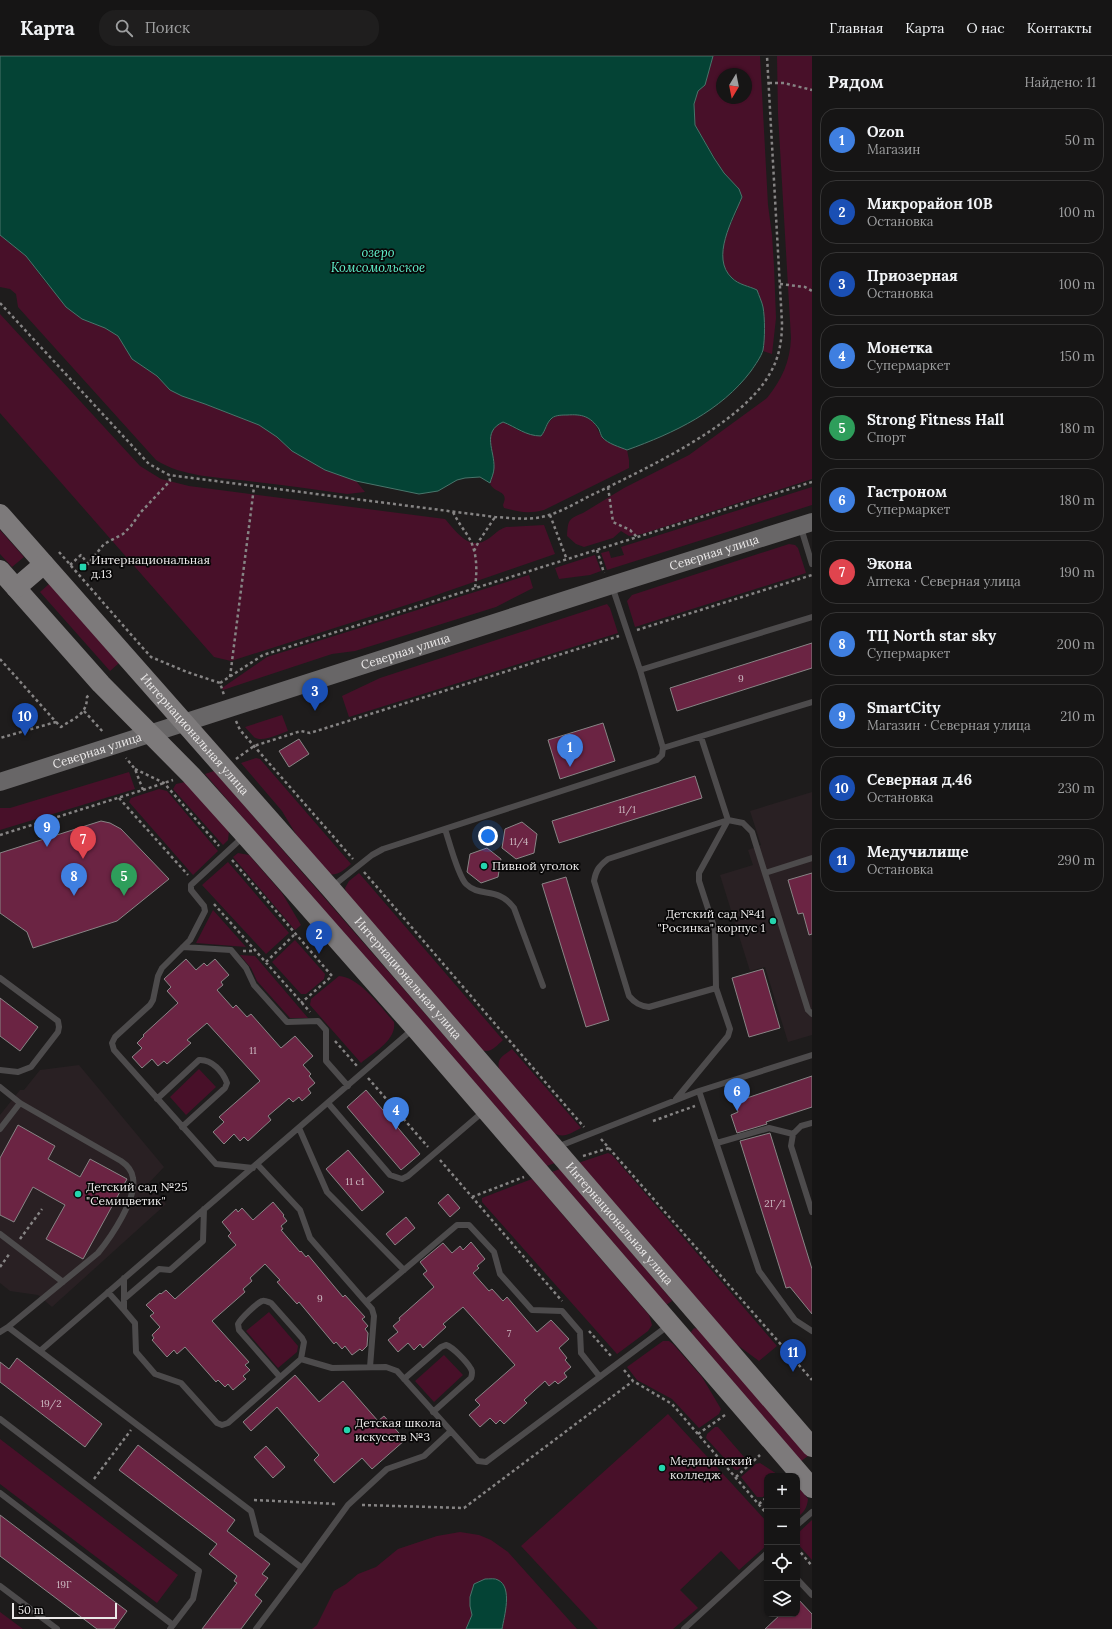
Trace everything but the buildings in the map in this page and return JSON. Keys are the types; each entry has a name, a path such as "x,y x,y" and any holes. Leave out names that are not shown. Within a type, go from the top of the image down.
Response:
{"main road":[{"name":"Интернациональная улица","path":"0,514 331,889 812,1446"},
{"name":"Северная улица","path":"0,782 806,524"},
{"path":"16,588 44,564"},
{"path":"0,570 101,684 191,774 246,835 415,1028 812,1488"},
{"path":"670,1324 691,1306"}],"lane":[{"path":"806,524 812,564"},
{"path":"331,889 358,865 383,849 657,760 662,755 663,748 640,670 610,586"},
{"path":"640,670 812,617"},
{"path":"663,748 812,702"},
{"path":"675,1100 728,1036 730,1029 716,988 714,930 699,881 699,873 728,820 701,737"},
{"path":"716,988 649,1007 642,1006 634,1002 629,996 594,881 595,873 599,866 608,859 728,820 743,823 752,832 808,1010 812,1014"},
{"path":"445,830 466,884 476,891 496,894 508,900 514,908 543,986"},
{"path":"246,835 191,885 191,890 204,906 205,911 190,940 162,968 158,976 153,1000 150,1005 115,1037 112,1043 114,1050 216,1164 255,1166 300,1210 310,1238 372,1309 374,1316 370,1366"},
{"path":"765,873 812,858"},
{"path":"183,947 230,950 246,968 254,985 288,1022 318,1021 326,1030 326,1061 348,1086"},
{"path":"0,978 58,1020 59,1027 58,1032 31,1067 18,1072 0,1070"},
{"path":"40,1351 415,1028"},
{"path":"554,1148 699,1091 812,1055"},
{"path":"157,1099 199,1060 211,1062 220,1072 227,1083 224,1088 182,1127"},
{"path":"0,1087 20,1103 121,1161 128,1166 134,1179 130,1199 108,1239 98,1253 0,1332"},
{"path":"699,1091 759,1271 795,1320 812,1331"},
{"path":"0,1129 20,1103"},
{"path":"328,1103 390,1175 402,1179 408,1176 485,1110"},
{"path":"812,1123 801,1126 793,1134 792,1146 812,1212"},
{"path":"299,1128 327,1192 404,1270"},
{"path":"717,1143 769,1128 793,1134"},
{"path":"124,1299 159,1269 170,1270 203,1241 204,1209"},
{"path":"366,1302 458,1225 469,1225 494,1252 500,1274 532,1310 562,1311 580,1332 581,1353 600,1377"},
{"path":"0,1234 63,1282"},
{"path":"124,1278 124,1310"},
{"path":"108,1292 135,1322 136,1352 155,1374 181,1383 217,1423 222,1425 228,1423 301,1359 304,1342 302,1338 271,1304 266,1301 260,1302 240,1320 238,1324 239,1330 280,1377"},
{"path":"301,1359 332,1368 370,1366 390,1368 397,1371 478,1461 486,1462 670,1324"},
{"path":"8,1327 251,1511 257,1534 302,1568"},
{"path":"404,1380 441,1347 446,1345 451,1346 471,1369 471,1378 433,1412"},
{"path":"0,1419 199,1571 193,1599 171,1627 0,1493"},
{"path":"256,1629 348,1505 387,1469 424,1456 451,1431"},
{"path":"800,1522 812,1512"},
{"path":"684,1629 764,1556"},
{"path":"799,1581 812,1595"},
{"path":"0,1586 57,1629"}],"path":[{"path":"0,304 149,464 169,475 495,517 526,519 550,515 661,459 712,429 730,417 760,388 770,375 779,352 782,323 767,56"},
{"path":"769,83 784,83 812,90"},
{"path":"780,284 805,287 812,291"},
{"path":"70,565 81,555 88,564 104,544 123,534 170,480 169,475"},
{"path":"142,647 151,656 187,672 220,683 263,656 812,482"},
{"path":"230,677 254,487"},
{"path":"608,487 613,522 630,530 638,538"},
{"path":"453,512 461,528 468,537 474,552 477,566 475,589"},
{"path":"550,515 567,560"},
{"path":"474,552 479,541 495,517"},
{"path":"597,550 610,586"},
{"path":"628,633 812,575"},
{"path":"254,746 300,731 310,733 621,635 619,629"},
{"path":"0,659 56,722 0,738"},
{"path":"220,683 229,708 240,730 595,1140 602,1139 812,1380"},
{"path":"0,835 143,790 135,770 84,711"},
{"path":"135,770 164,783 332,976 301,1003"},
{"path":"266,962 296,934"},
{"path":"326,1030 566,1304"},
{"path":"586,1328 633,1381 672,1404 764,1510"},
{"path":"235,1499 348,1505 464,1508 633,1381"},
{"path":"698,1434 725,1415 730,1421"},
{"path":"88,1486 136,1424"},
{"path":"755,1450 765,1460"},
{"path":"736,1477 760,1455"},
{"path":"759,1504 764,1500"},
{"path":"800,1552 812,1566"}],"shaded area":[{"path":"713,56 760,56 768,205 774,266 776,318 772,354 763,351 764,333 750,287 733,278 727,272 724,265 722,257 723,249 728,230 737,211 739,189 724,173 695,125 694,104 698,91 705,85"},
{"path":"777,56 812,56 812,479 642,534 629,536 621,531 613,538 584,547 576,544 567,536 569,523 574,517 624,488 689,455 767,398 781,377 787,363 791,338 778,114"},
{"path":"0,235 26,256 46,283 82,319 105,328 118,336 132,359 157,376 170,390 259,425 277,437 292,451 325,470 356,481 365,492 347,494 200,475 177,470 156,460 18,307 16,294 10,289 0,287"},
{"path":"0,314 140,466 161,479 189,486 445,519 458,534 469,542 475,543 488,539 506,527 544,525 555,554 419,601 231,661 214,657 0,413"},
{"path":"579,414 588,416 593,421 602,438 627,450 629,468 544,510 524,512 504,508 503,505 505,500 503,494 494,489 490,483 494,468 491,442 492,431 496,426 503,422 522,432 545,431 551,420 558,416"},
{"path":"812,487 812,505 607,570 601,553 609,551 611,558 624,555 621,547"},
{"path":"0,530 24,557 12,567 0,554"},
{"path":"789,544 795,545 798,548 806,573 635,627 627,601 632,595"},
{"path":"595,555 601,571 590,575 559,579 555,568"},
{"path":"529,575 533,588 496,607 355,651 332,654 223,690 222,688 267,657"},
{"path":"49,584 119,663 110,671 40,592"},
{"path":"607,604 610,608 618,633 349,717 342,696 380,678"},
{"path":"282,715 288,731 266,739 257,739 245,727"},
{"path":"256,758 260,759 351,864 338,873 328,874 300,841 282,811 241,763"},
{"path":"214,771 555,1163 544,1167 205,774"},
{"path":"129,772 135,789 0,830 0,808 10,808"},
{"path":"185,782 229,831 228,840 223,845 173,789 176,784"},
{"path":"159,789 167,791 218,851 193,875 129,802 131,798"},
{"name":"Детский сад №41 \"Росинка\" корпус 1","path":"812,792 812,1035 788,1042 765,967 750,971 720,875 753,865 748,850 761,845 750,811"},
{"path":"238,853 249,855 282,893 301,925 295,930 233,857"},
{"path":"228,862 289,933 266,954 202,885"},
{"path":"359,873 503,1040 496,1047 488,1051 481,1050 347,896 345,888 349,881"},
{"path":"213,910 246,947 196,943"},
{"path":"295,940 325,974 324,979 306,994 301,994 272,962"},
{"path":"240,955 255,956 308,1018 290,1018 257,981 251,968"},
{"path":"339,976 347,978 362,987 394,1022 392,1035 388,1040 383,1046 361,1063 310,1005 311,999"},
{"path":"512,1049 581,1128 566,1135 559,1135 551,1132 500,1071 499,1061"},
{"name":"Детский сад №25 \"Семицветик\"","path":"79,1065 164,1167 148,1184 166,1204 52,1307 38,1295 10,1291 0,1283 0,1115 20,1090 24,1090 40,1070"},
{"path":"199,1069 216,1087 186,1115 170,1097"},
{"path":"608,1153 612,1155 777,1346 759,1361 736,1344 578,1163"},
{"path":"560,1169 672,1301 666,1305 549,1173"},
{"path":"532,1179 649,1315 652,1325 648,1331 617,1354 482,1202 482,1198"},
{"path":"269,1312 298,1346 297,1352 278,1368 246,1331"},
{"path":"694,1328 698,1329 808,1456 801,1461 692,1336 691,1332"},
{"path":"663,1341 669,1341 673,1344 702,1377 721,1409 719,1414 699,1428 672,1399 637,1380 627,1367"},
{"path":"444,1355 463,1375 434,1402 415,1381"},
{"name":"Медицинский колледж","path":"668,1414 764,1519 764,1548 739,1570 721,1551 680,1590 698,1608 673,1629 598,1629 521,1546"},
{"path":"715,1427 718,1427 745,1458 745,1462 738,1470 735,1470 706,1438 707,1434"},
{"path":"0,1439 178,1575 157,1603 0,1484"},
{"path":"760,1463 775,1473 764,1473 763,1497 757,1497 741,1477 756,1464"},
{"path":"800,1489 808,1499 805,1510 800,1516"},
{"path":"812,1520 812,1560 800,1546 800,1531"},
{"path":"460,1532 479,1535 491,1540 508,1552 577,1629 502,1629 507,1596 470,1606 472,1615 466,1629 312,1629 317,1625 334,1591 346,1584 358,1574 376,1567 398,1549 437,1536"},
{"path":"0,1612 23,1629 0,1629"}],"water":[{"name":"озеро Комсомольское","path":"0,56 713,56 705,85 698,91 694,104 695,125 714,158 724,173 739,189 742,197 725,238 723,260 726,270 732,278 741,284 757,290 763,305 764,317 764,340 762,353 751,371 739,385 726,398 711,409 679,428 627,450 602,437 599,429 589,419 577,415 561,415 550,420 541,436 526,433 503,422 496,426 492,431 491,436 494,468 490,483 480,477 465,478 457,480 438,491 419,494 356,481 325,470 292,451 277,437 259,425 170,390 157,376 132,359 118,336 105,328 82,319 66,307 26,256 0,235"},
{"path":"485,1579 497,1579 503,1584 505,1589 506,1610 502,1629 466,1629 472,1615 470,1597 474,1584"}],"place":[{"name":"Интернациональная д.13","path":"83,567"},
{"name":"Приозерная","path":"315,711"},
{"name":"Северная д.46","path":"25,736"},
{"name":"Ozon","path":"570,767"},
{"name":"SmartCity","path":"47,847"},
{"name":"Экона","path":"83,859"},
{"name":"Пивной уголок","path":"484,866"},
{"name":"ТЦ North star sky","path":"74,896"},
{"name":"Strong Fitness Hall","path":"124,896"},
{"name":"Детский сад №41 \"Росинка\" корпус 1","path":"773,921"},
{"name":"Микрорайон 10В","path":"319,954"},
{"name":"Гастроном","path":"737,1111"},
{"name":"Монетка","path":"396,1130"},
{"name":"Детский сад №25 \"Семицветик\"","path":"78,1194"},
{"name":"Медучилище","path":"793,1372"},
{"name":"Детская школа искусств №3","path":"347,1430"},
{"name":"Медицинский колледж","path":"662,1468"}]}
